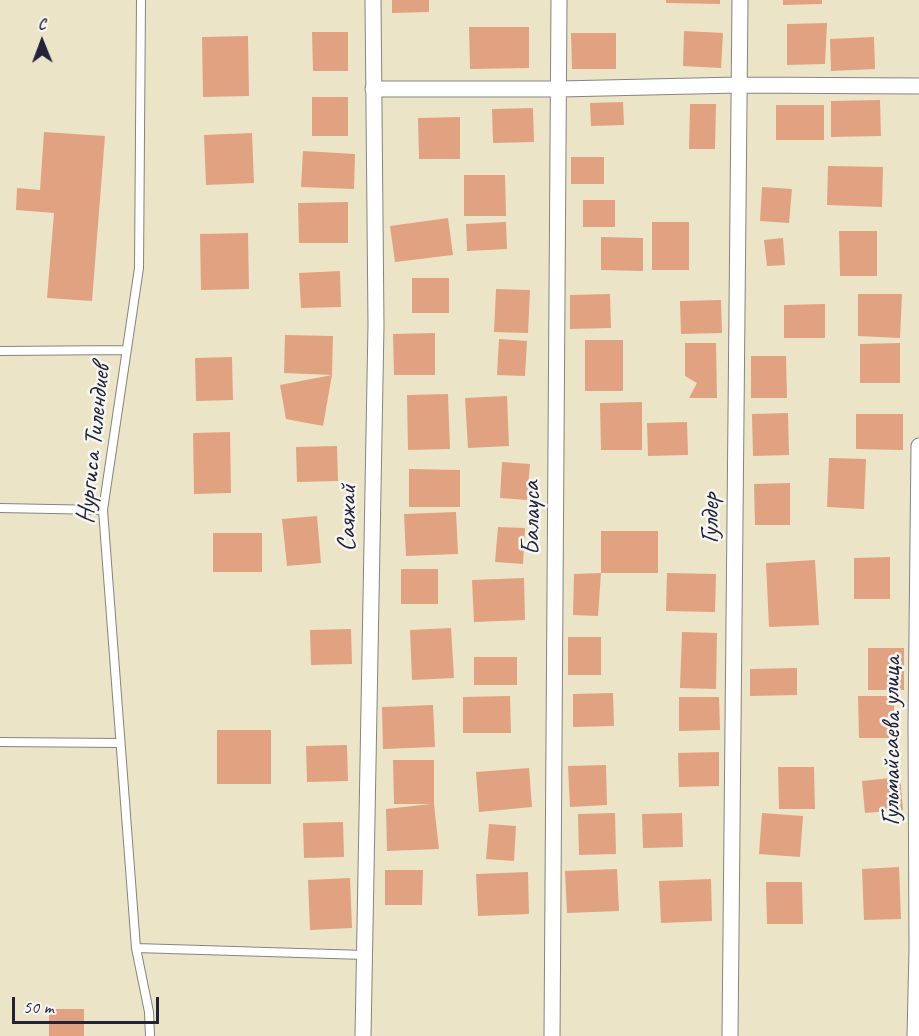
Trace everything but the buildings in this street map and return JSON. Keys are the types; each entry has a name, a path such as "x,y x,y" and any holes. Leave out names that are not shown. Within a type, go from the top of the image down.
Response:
{"street":[{"name":"Саяжай","path":"363,1036 376,325 373,0"},
{"name":"Балауса","path":"552,1036 559,0"},
{"name":"Гулдер","path":"729,1036 740,0"},
{"path":"373,89 559,89 739,85 919,86"},
{"name":"Гульмайсаева улица","path":"915,1036 918,950 916,726 919,446"}],"lane":[{"name":"Нургиса Тилендиев","path":"141,0 139,268 103,510 136,948 149,1012 150,1036"},
{"path":"0,351 126,350"},
{"path":"0,508 103,510"},
{"path":"0,742 120,742"},
{"path":"136,948 365,955"}]}
